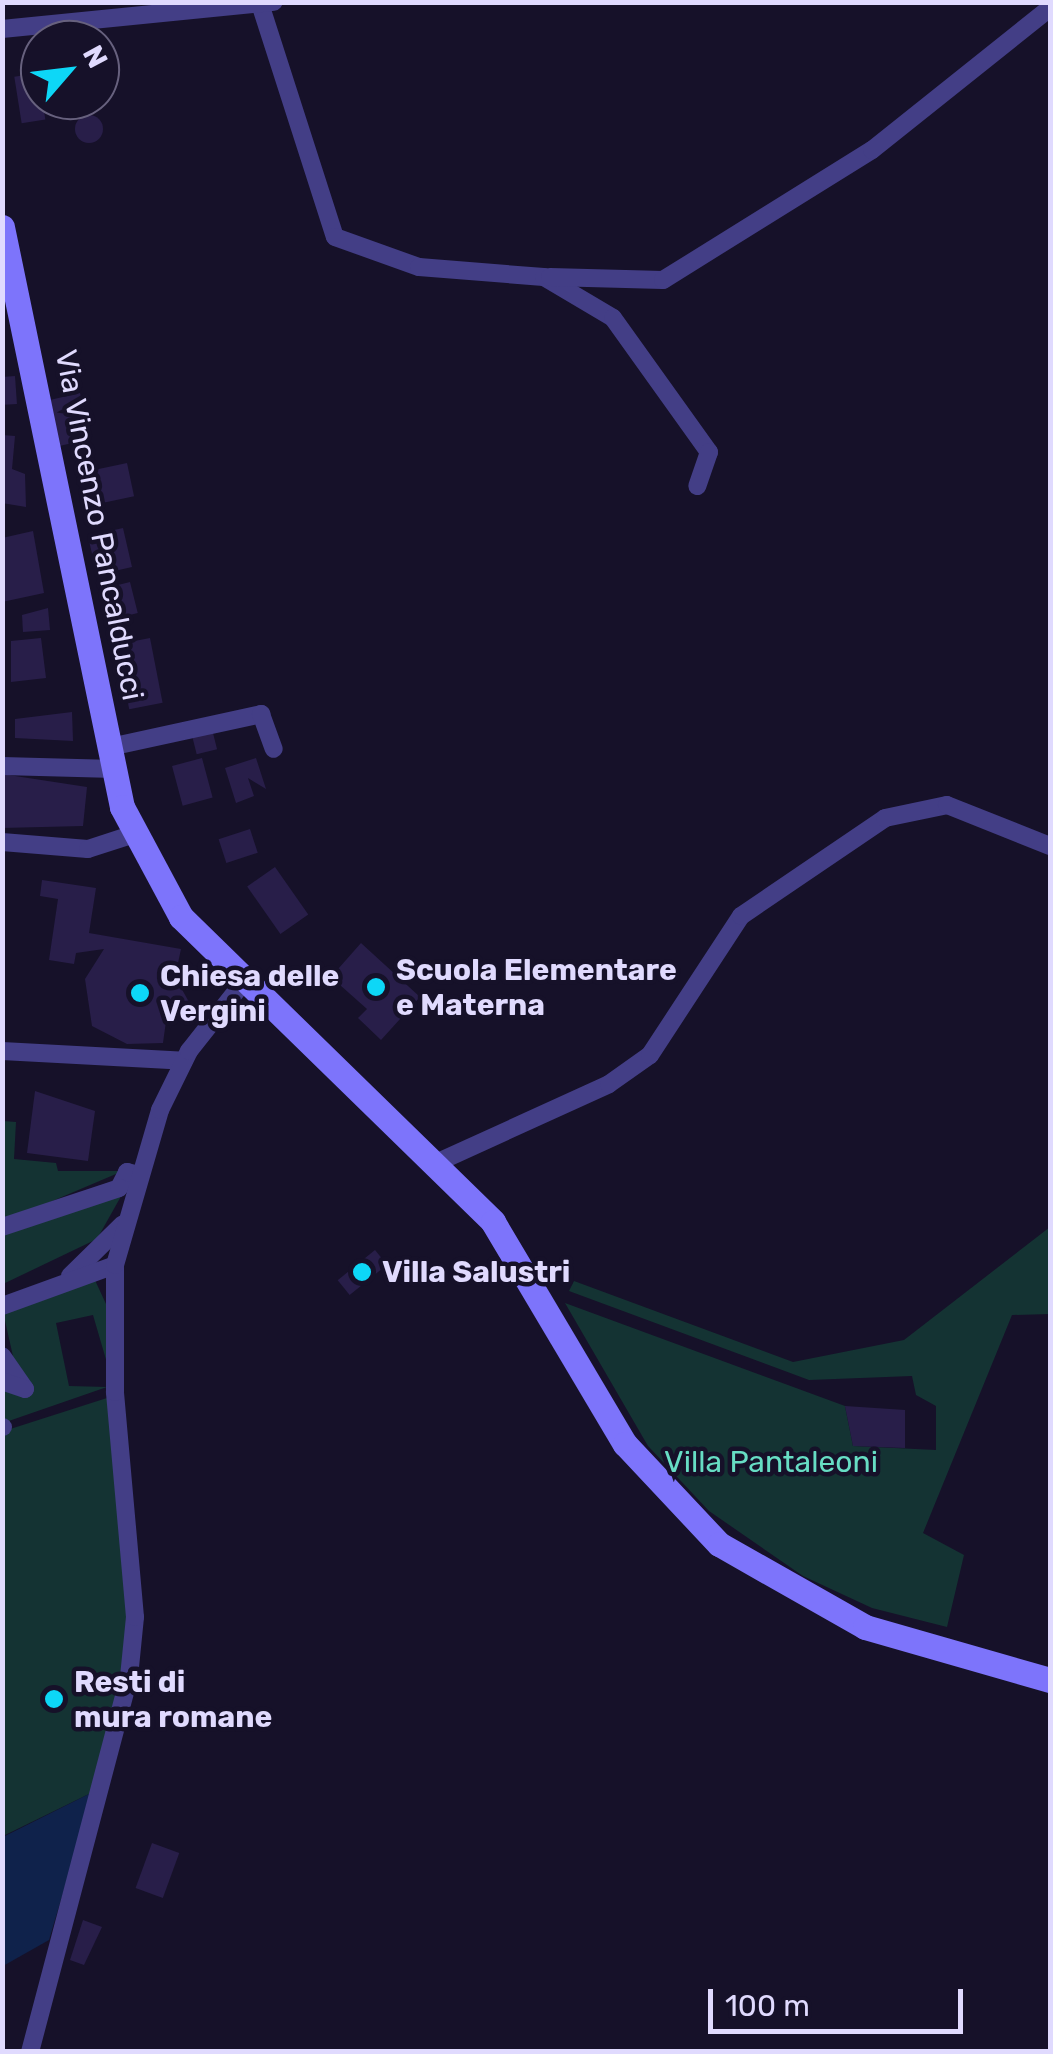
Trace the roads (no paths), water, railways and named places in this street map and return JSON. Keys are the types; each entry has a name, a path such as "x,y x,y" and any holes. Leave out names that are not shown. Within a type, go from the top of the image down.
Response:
{"main road":[{"name":"Via Vincenzo Pancalducci","path":"2,227 130,836 181,917 242,984 436,1163 494,1222 544,1294 626,1444 719,1544 865,1627 1050,1680"}],"street":[{"path":"2,28 82,28 225,4 268,6 335,237 419,268 663,280 872,150 1050,8"},
{"path":"544,277 613,318 709,452 697,486"},
{"path":"2,766 113,758 261,714 274,749"},
{"path":"436,1163 609,1084 650,1054 742,916 837,846 886,818 946,806 1050,846"},
{"path":"2,842 88,849 130,836"},
{"path":"30,2052 129,1677 135,1618 114,1265 139,1175 184,1061 242,984"},
{"path":"2,1052 184,1061"},
{"path":"2,1228 119,1188 127,1172 139,1175"},
{"path":"54,1286 126,1220"},
{"path":"2,1306 114,1265"},
{"path":"2,1356 25,1389 2,1381"}],"water":[{"path":"93,1792 49,1940 3,1966 3,1837"}],"place":[{"name":"Scuola Elementare e Materna","path":"376,987"},
{"name":"Chiesa delle Vergini","path":"140,993"},
{"name":"Villa Salustri","path":"362,1272"},
{"name":"Resti di mura romane","path":"54,1699"}],"park label":[{"name":"Villa Pantaleoni","path":"771,1462"}]}
